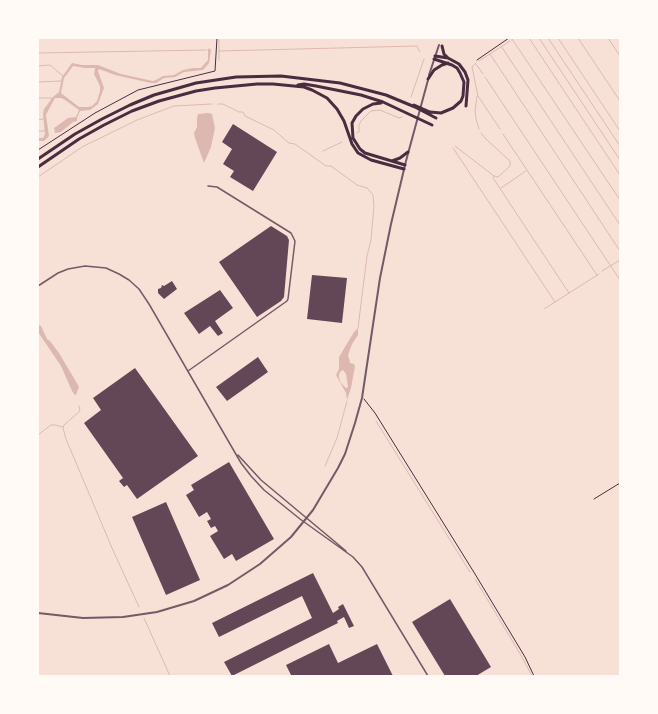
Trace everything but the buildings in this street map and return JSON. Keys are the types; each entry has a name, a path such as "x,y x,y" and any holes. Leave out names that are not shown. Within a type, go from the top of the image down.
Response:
{"highway":[{"path":"440,46 444,54 459,64 465,72 468,80 466,106"},
{"path":"434,58 448,58"},
{"path":"408,104 415,105 430,112 441,113 450,110 457,105 463,96 464,82 457,68 449,63 434,58"},
{"path":"428,79 434,70 449,63"},
{"path":"38,159 75,134 102,119 154,95 196,83 258,75 311,78 340,82 365,88 408,104 436,118"},
{"path":"38,167 80,139 132,111 159,101 196,91 258,84 296,86 312,90 327,98 333,104 344,121 352,144 361,155 371,160 404,167"},
{"path":"296,86 304,84 361,95 383,102 432,125"},
{"path":"383,102 373,104 363,109 356,116 352,123 352,133 355,143 360,150 365,153 391,161 404,167"},
{"path":"391,161 400,158 408,152"}],"street":[{"path":"38,613 83,618 109,618 147,614 177,606 210,594 246,574 275,552 308,518 331,482 345,454 362,398 380,278 404,167 434,58 440,46"},
{"path":"188,371 287,301 295,241 291,233 217,187 208,186"},
{"path":"38,286 58,273 76,267 106,268 129,280 139,289 246,470 257,483 304,522 353,557"},
{"path":"237,454 261,480 308,518 361,565 428,676"}],"path":[{"path":"38,150 95,113 138,90 215,71 217,38"},
{"path":"476,60 509,38"},
{"path":"362,398 368,404 386,431 494,605 525,657 534,676"},
{"path":"594,499 620,483"}],"shaded area":[{"path":"209,48 211,50 209,63 203,70 184,72 175,77 164,78 156,83 115,75 99,69 98,71 104,88 98,104 90,110 80,111 77,121 73,122 61,132 55,133 54,128 68,118 76,117 79,110 61,98 55,98 46,115 49,136 44,141 38,141 38,138 43,138 45,134 44,109 59,92 62,77 72,63 82,65 98,65 121,74 153,81 163,76 174,75 183,70 201,68 208,60","holes":["73,66 95,68 94,74 100,86 100,91 97,101 92,106 79,107 61,93 64,78"]},
{"path":"198,114 212,114 215,128 211,147 204,163 194,133 197,127"},
{"path":"38,324 41,326 47,339 59,353 78,385 79,387 76,395 72,391 61,366 38,332"},
{"path":"358,328 358,335 352,344 348,355 350,363 354,364 355,366 347,400 346,393 336,375 339,369 339,357","holes":["343,370 346,374 348,387 346,388 341,383 339,378 341,371"]}],"waterway":[{"path":"219,38 219,60"},
{"path":"529,38 620,175"},
{"path":"539,38 620,160"},
{"path":"548,38 620,146"},
{"path":"558,38 620,131"},
{"path":"578,38 620,101"},
{"path":"608,38 620,56"},
{"path":"512,39 620,200"},
{"path":"479,61 510,41"},
{"path":"219,51 417,46 420,52"},
{"path":"501,46 620,225"},
{"path":"38,53 207,50"},
{"path":"490,54 620,251"},
{"path":"411,97 424,59"},
{"path":"476,63 472,67 478,96 500,129"},
{"path":"476,64 483,74"},
{"path":"38,66 50,65 63,76"},
{"path":"485,77 620,280"},
{"path":"38,82 61,81"},
{"path":"477,96 475,111 479,129"},
{"path":"38,98 53,98"},
{"path":"38,177 82,147 137,120 174,106 212,104"},
{"path":"218,104 223,104 239,112 243,112 245,116 274,130 289,143 295,144 326,166 331,166 357,185 367,188 373,195 374,206 371,240 367,256 358,328"},
{"path":"357,133 359,132 359,125 361,121 371,111 380,110 399,118 402,117"},
{"path":"38,120 43,119"},
{"path":"38,131 45,131"},
{"path":"455,146 494,176 498,177 510,166 510,161 481,133"},
{"path":"503,134 597,275"},
{"path":"323,151 342,142"},
{"path":"453,148 555,302"},
{"path":"501,188 526,171"},
{"path":"494,176 493,178 569,293"},
{"path":"602,271 620,260"},
{"path":"544,309 599,274"},
{"path":"325,466 337,438 347,401"},
{"path":"79,406 80,411 64,425 63,428 66,439 112,548 139,607"},
{"path":"376,421 470,572"},
{"path":"38,435 51,425 63,427"},
{"path":"475,579 532,676"},
{"path":"144,618 170,676"}]}
